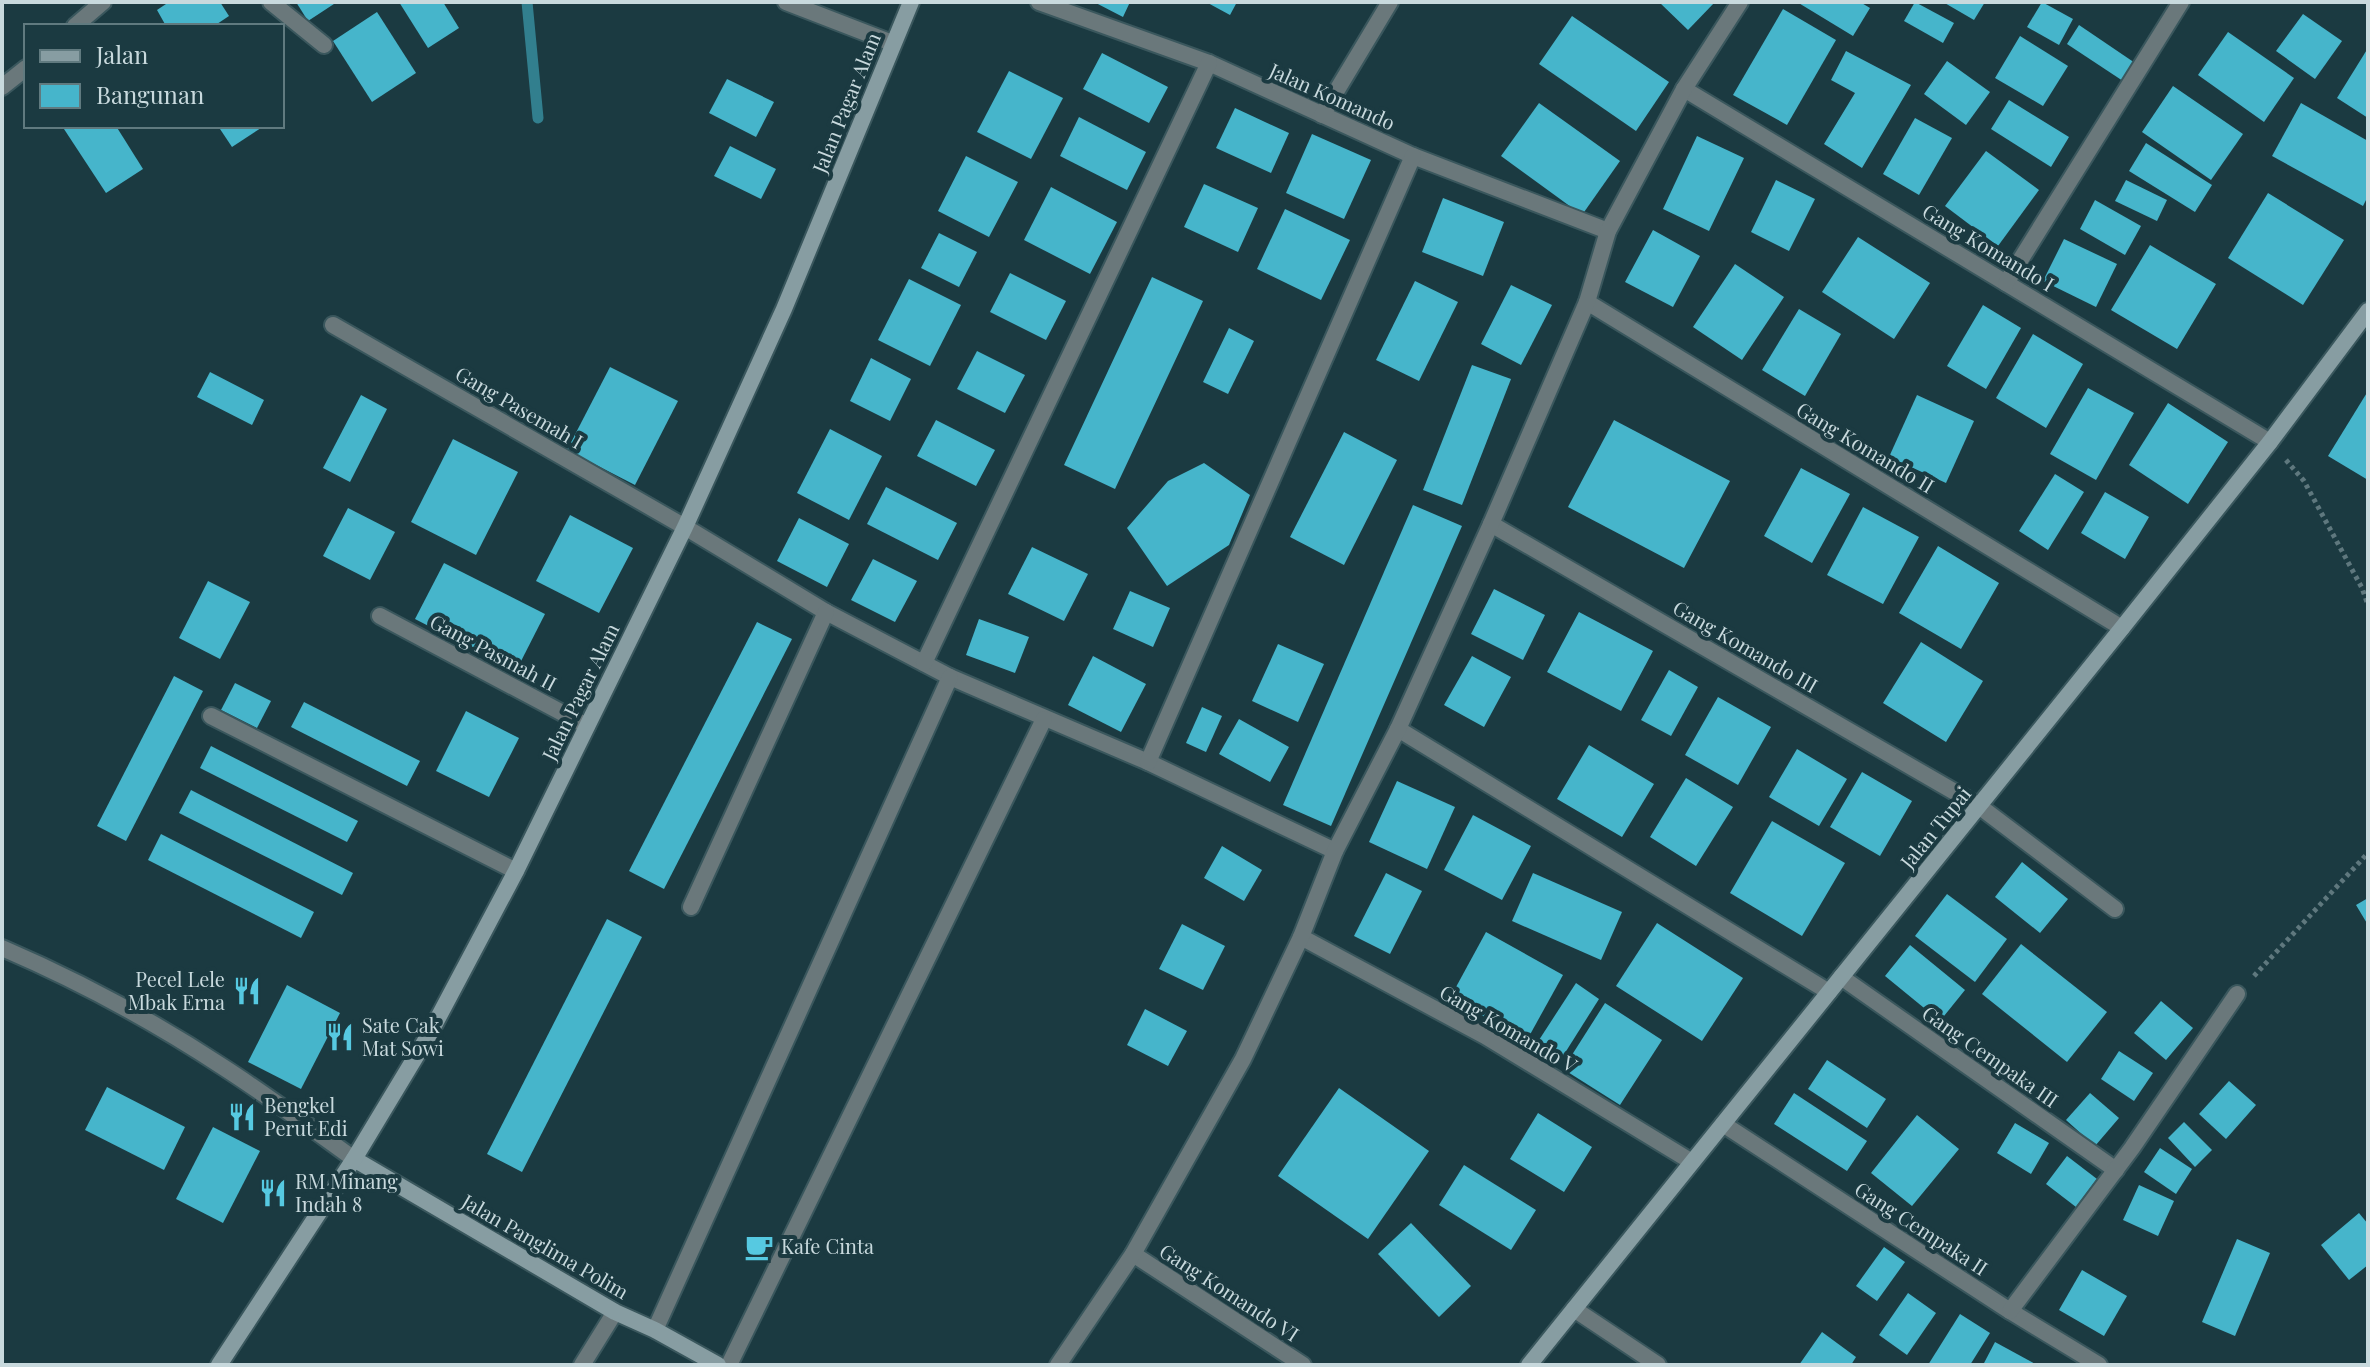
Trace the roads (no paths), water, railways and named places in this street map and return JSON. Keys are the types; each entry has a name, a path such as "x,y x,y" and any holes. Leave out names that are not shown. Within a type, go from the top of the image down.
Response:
{"street":[{"path":"77,24 103,2"},
{"path":"271,2 324,45"},
{"path":"786,2 892,43"},
{"name":"Jalan Pagar Alam","path":"219,1365 354,1159 430,1033 516,871 685,527 784,309 911,2"},
{"name":"Jalan Komando","path":"1039,2 1209,63 1413,156 1608,231"},
{"path":"1322,115 1390,2"},
{"path":"1058,1365 1133,1254 1243,1059 1301,937 1335,851 1398,729 1491,524 1587,302 1608,231 1684,89 1740,2"},
{"path":"2006,283 2181,2"},
{"path":"924,663 1209,63"},
{"path":"2,87 24,70"},
{"name":"Gang Komando I","path":"1684,89 2270,442"},
{"path":"1148,762 1413,156"},
{"name":"Gang Komando II","path":"1587,302 2122,628"},
{"name":"Jalan Tupai","path":"1529,1365 2122,628 2270,442 2368,311"},
{"name":"Gang Pasemah I","path":"333,325 685,527 826,612 950,677 1148,762 1335,851"},
{"name":"Gang Komando III","path":"1491,524 1979,806 2115,909"},
{"path":"691,907 826,612"},
{"name":"Gang Pasmah II","path":"380,616 587,726"},
{"path":"655,1330 950,677"},
{"path":"211,716 516,871"},
{"path":"729,1365 1044,719"},
{"path":"1398,729 1829,992"},
{"name":"Gang Komando V","path":"1301,937 1485,1036 1692,1162"},
{"path":"2,948 40,964 224,1067 354,1159"},
{"name":"Gang Cempaka III","path":"1841,977 2116,1170"},
{"path":"2010,1311 2116,1170 2237,994"},
{"name":"Gang Cempaka II","path":"1723,1124 2010,1311 2099,1365"},
{"name":"Jalan Panglima Polim","path":"354,1159 615,1312 718,1365"},
{"name":"Gang Komando VI","path":"1133,1254 1303,1365"},
{"path":"1574,1309 1658,1365"},
{"path":"582,1365 615,1312"}],"waterway":[{"path":"527,2 538,118"}],"place":[{"name":"Pecel Lele Mbak Erna","path":"247,991"},
{"name":"Sate Cak Mat Sowi","path":"340,1037"},
{"name":"Bengkel Perut Edi","path":"242,1117"},
{"name":"RM Minang Indah 8","path":"273,1193"},
{"name":"Kafe Cinta","path":"759,1247"}]}
